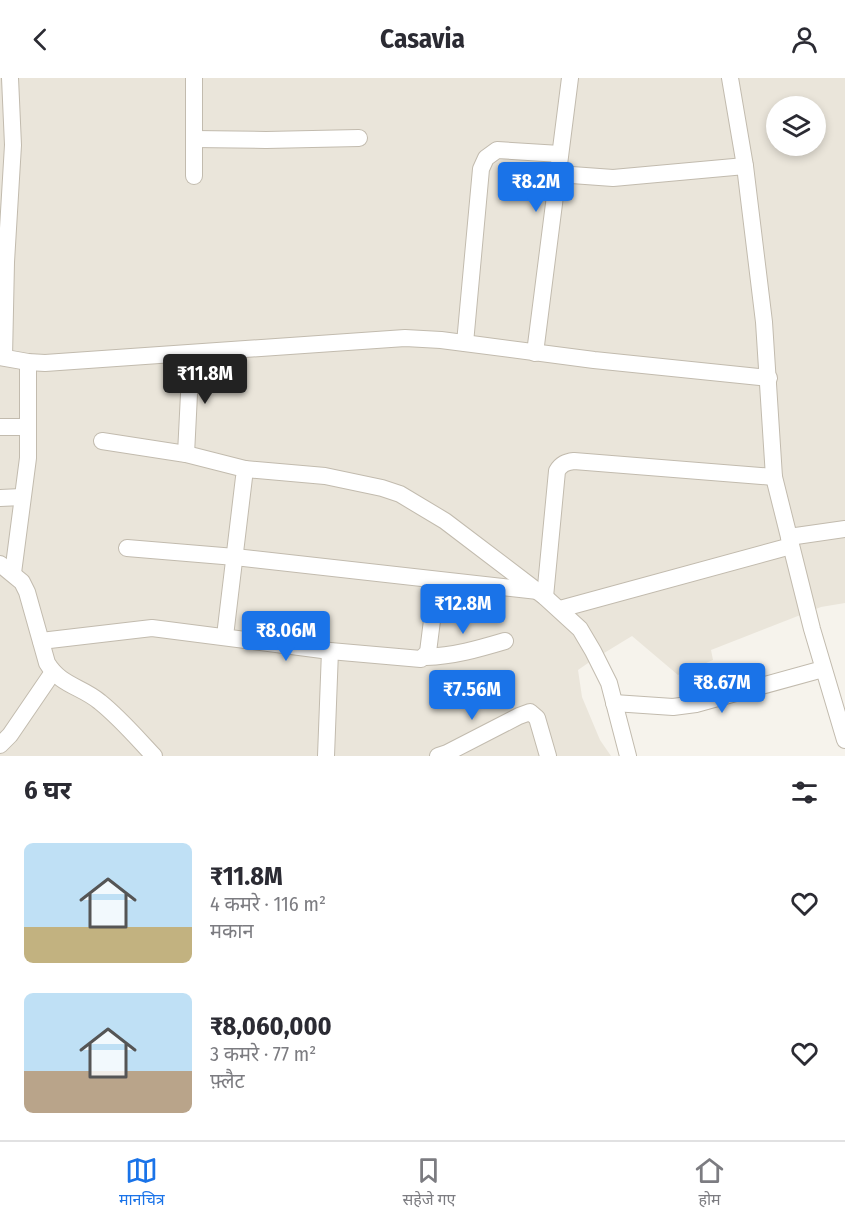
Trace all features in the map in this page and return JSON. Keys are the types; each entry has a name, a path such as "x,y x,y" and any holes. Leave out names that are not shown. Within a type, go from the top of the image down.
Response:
{"street":[{"path":"10,78 13,145 2,357 28,362 191,354 405,338 769,378"},
{"path":"194,78 194,176"},
{"path":"535,353 570,78"},
{"path":"730,78 745,166 764,321 774,477 845,741"},
{"path":"194,139 359,138"},
{"path":"465,343 481,169 486,158 497,150 560,154"},
{"path":"558,174 613,178 745,166"},
{"path":"186,454 191,354"},
{"path":"28,362 28,458 6,569 22,582 27,592 47,663 53,672 63,681 98,700 154,756"},
{"path":"0,427 28,427"},
{"path":"102,441 186,454 245,470 325,476 382,488 400,495 445,521 560,609 580,629 609,683 628,756"},
{"path":"541,594 557,471 560,465 574,461 774,477"},
{"path":"225,636 245,470"},
{"path":"0,498 22,497"},
{"path":"560,609 790,541 845,529"},
{"path":"127,548 235,557 541,594"},
{"path":"426,657 437,581"},
{"path":"41,641 152,628 416,660 426,657 450,656 505,641"},
{"path":"326,756 330,651"},
{"path":"614,703 673,707 696,704 824,669"},
{"path":"0,745 10,735 53,672"},
{"path":"438,756 530,712 537,718 548,756"}],"shaded area":[{"path":"0,78 845,78 845,603 821,607 711,650 713,660 678,675 632,636 591,661 578,670 582,697 600,740 611,756 0,756"}]}
